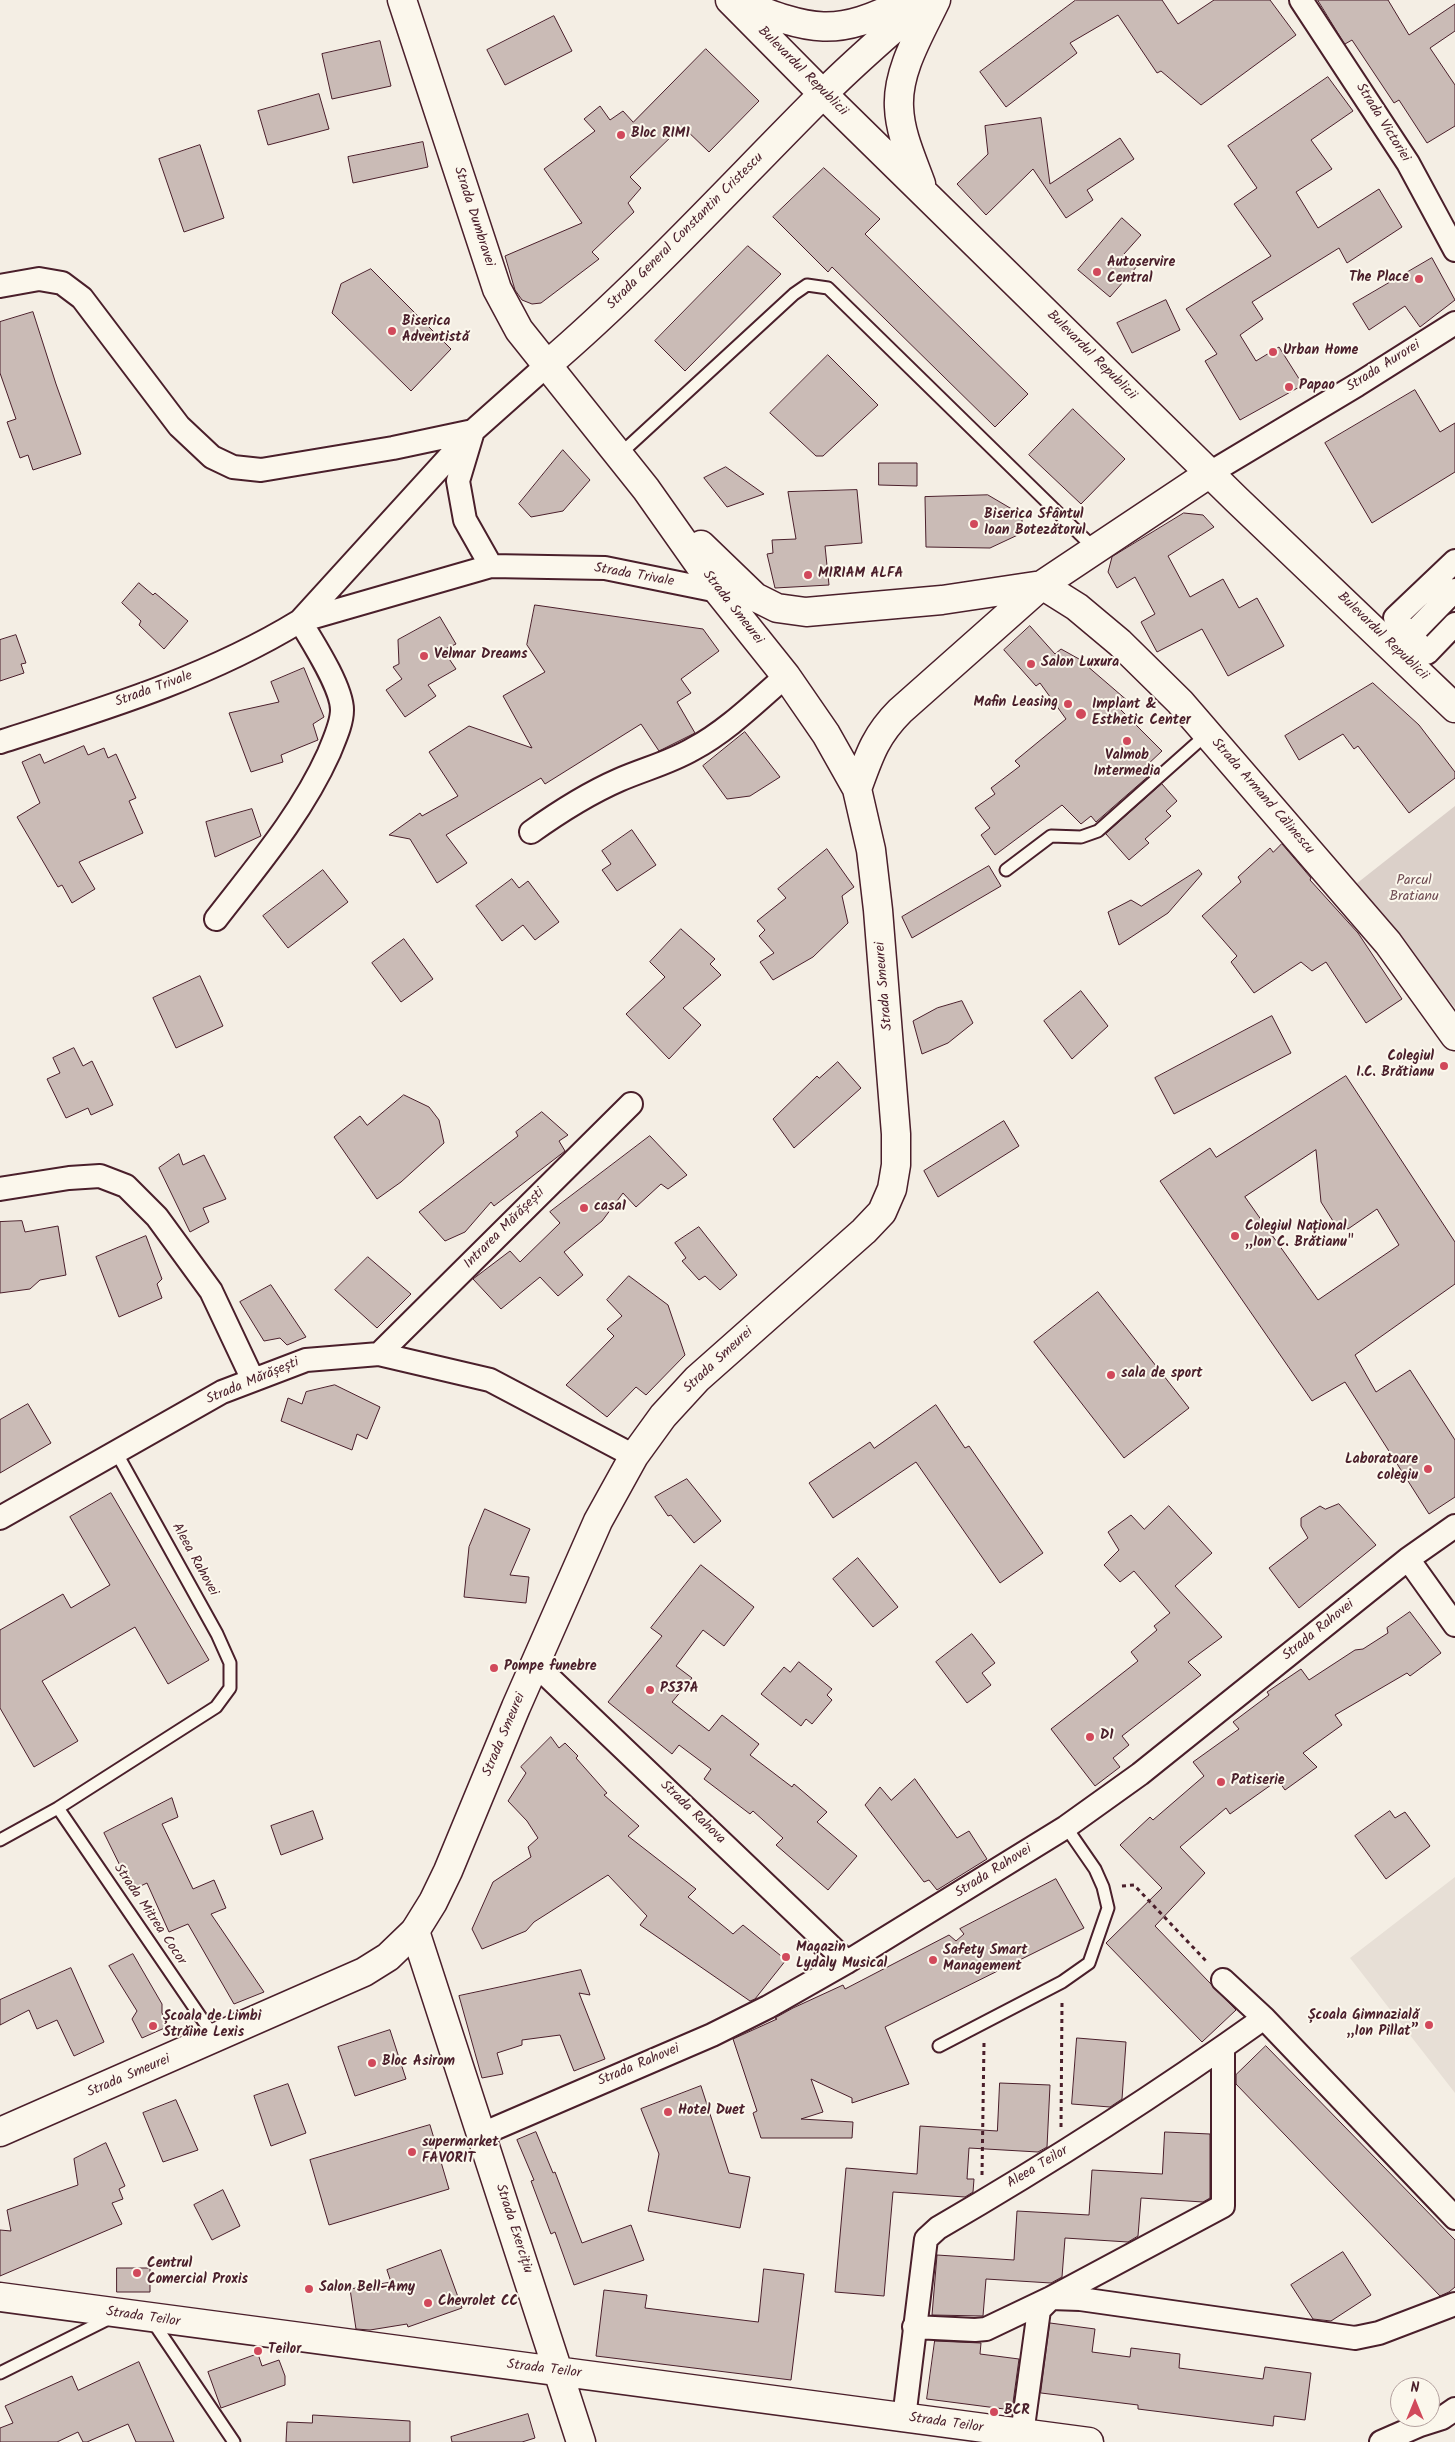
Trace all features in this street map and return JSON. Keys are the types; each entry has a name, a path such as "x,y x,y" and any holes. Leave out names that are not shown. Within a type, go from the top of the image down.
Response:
{"main road":[{"name":"Strada Dumbravei","path":"402,0 497,289 518,330 584,412"},
{"path":"731,0 795,24 840,27 862,22 909,0"},
{"name":"Bulevardul Republicii","path":"731,0 823,94 924,190 1210,473 1455,708"},
{"name":"Strada General Constantin Cristescu","path":"546,366 594,324 823,94 925,0"},
{"path":"924,190 903,136 899,107 902,78 936,0"},
{"name":"Strada Smeurei","path":"0,2132 364,1972 388,1957 415,1932 433,1902 448,1871 516,1707 598,1521 634,1456 663,1416 697,1379 864,1231 882,1212 892,1189 896,1165 896,1134 891,1055 871,850 857,789 826,734 786,676 718,591 646,490 584,412"},
{"path":"857,789 871,750 884,727 1042,585 1210,473"},
{"path":"646,490 755,597 776,608 806,612 830,611 942,600 1042,585"},
{"name":"Strada Armand Călinescu","path":"1042,585 1077,607 1120,643 1180,702 1388,943 1455,1036"},
{"name":"Strada Exercițiu","path":"415,1932 581,2442"},
{"name":"Strada Teilor","path":"0,2298 117,2315 558,2371 1089,2442"}],"street":[{"name":"Strada Victoriei","path":"1301,0 1408,163 1455,250"},
{"path":"0,286 39,280 62,283 82,298 180,426 212,457 233,467 261,470 393,448 473,431 458,481 464,520 491,566"},
{"name":"Strada Aurorei","path":"1210,473 1357,385 1455,322"},
{"name":"Strada Trivale","path":"300,621 473,431 546,366"},
{"path":"1455,561 1396,618 1427,653 1455,624"},
{"name":"Strada Trivale","path":"0,742 101,710 204,671 264,643 300,621 491,566 605,568 718,591"},
{"path":"1411,635 1455,590"},
{"path":"216,919 285,829 316,782 335,739 342,709 330,672 300,621"},
{"path":"531,832 574,802 621,779 660,766 695,748 739,716 786,676"},
{"name":"Intrarea Mărășești","path":"379,1354 632,1104"},
{"path":"0,1189 69,1178 100,1176 126,1186 157,1217 211,1291 253,1380"},
{"name":"Strada Mărășești","path":"0,1518 222,1392 306,1360 379,1354 490,1380 634,1456"},
{"name":"Strada Rahovei","path":"482,2134 712,2035 768,2007 847,1962 1066,1827 1140,1774 1408,1559 1455,1526"},
{"path":"1408,1559 1455,1625"},
{"name":"Strada Rahova","path":"536,1665 847,1962"},
{"path":"1223,1980 1264,2018 1455,2218"},
{"name":"Aleea Teilor","path":"904,2418 926,2239 938,2228 1060,2155 1264,2018"},
{"path":"914,2327 986,2329 1051,2298 1223,2206 1223,2047"},
{"path":"1022,2434 1039,2310 1051,2298 1080,2299 1355,2338 1379,2333 1455,2304"},
{"path":"1382,2442 1420,2425 1442,2418 1455,2409"}],"lane":[{"path":"619,455 794,294 807,285 828,288 1096,549"},
{"path":"1006,870 1051,836 1081,837 1098,831 1207,734"},
{"name":"Aleea Rahovei","path":"58,1808 216,1707 230,1688 230,1663 217,1634 116,1452"},
{"path":"0,1840 58,1808"},
{"name":"Strada Mitrea Cocor","path":"58,1808 215,2039"},
{"path":"939,2046 1062,1982 1089,1963 1108,1908 1104,1888 1095,1869 1066,1827"},
{"path":"0,2373 117,2315"},
{"path":"150,2319 234,2442"}],"path":[{"path":"1104,1888 1134,1885 1223,1980"},
{"path":"1060,2155 1062,1982"},
{"path":"981,2202 984,2023"}],"shaded area":[{"name":"Școala Gimnazială „Ion Pillat”","path":"1455,1877 1455,2093 1350,1958"}],"green space":[{"name":"Parcul Bratianu","path":"1455,806 1455,1008 1356,884"}],"building":[{"path":"1076,0 1162,0 1178,24 1214,0 1270,0 1296,35 1201,105 1161,71 1157,73 1118,15 1070,43 1077,53 1006,107 980,72"},
{"path":"1318,0 1388,0 1409,35 1455,4 1455,31 1430,48 1455,85 1455,126 1427,143 1399,100 1394,103 1352,40 1345,44"},
{"path":"554,16 572,51 505,85 487,50"},
{"path":"380,41 391,86 332,99 322,54"},
{"path":"706,49 759,101 709,152 682,126 630,177 641,188 628,203 634,212 592,252 599,259 541,303 532,304 522,300 515,290 505,256 582,223 544,169 595,131 584,119 600,106 610,120 623,111 633,122"},
{"path":"1328,77 1353,111 1311,140 1332,169 1296,192 1318,228 1379,189 1402,227 1347,263 1339,248 1252,302 1263,319 1240,335 1256,361 1279,347 1303,385 1240,420 1205,361 1217,354 1186,309 1271,256 1234,204 1257,188 1228,146"},
{"path":"319,94 329,129 268,145 258,111"},
{"path":"1041,118 1050,184 1120,138 1134,159 1087,190 1093,200 1066,218 1033,169 986,215 957,184 988,154 985,126"},
{"path":"423,142 428,167 353,183 348,157"},
{"path":"200,145 224,218 184,232 159,159"},
{"path":"824,168 880,219 865,234 1028,394 995,427 832,267 828,272 773,217"},
{"path":"1122,218 1141,235 1124,254 1138,265 1110,297 1078,270"},
{"path":"748,246 781,274 685,371 655,341"},
{"name":"The Place","path":"1432,258 1455,300 1420,327 1405,306 1369,330 1353,304"},
{"name":"Biserica Adventistă","path":"371,269 451,349 411,391 332,313 341,284"},
{"path":"1166,300 1180,330 1132,353 1117,323"},
{"path":"33,312 81,454 33,470 28,455 20,458 7,422 16,419 0,373 0,322"},
{"path":"828,355 878,405 823,456 816,456 770,413"},
{"path":"1415,390 1440,432 1455,423 1455,472 1372,523 1325,443"},
{"path":"1073,409 1125,459 1081,504 1029,455"},
{"path":"563,450 590,480 563,511 531,517 519,504"},
{"path":"879,463 917,463 917,486 879,485"},
{"path":"726,467 764,494 727,507 704,478"},
{"path":"857,490 862,543 825,546 829,585 775,588 767,554 773,553 772,540 796,539 788,492"},
{"name":"Biserica Sfântul Ioan Botezătorul","path":"988,495 1022,515 1022,533 990,548 926,547 925,497"},
{"path":"1184,513 1203,515 1214,527 1168,556 1190,597 1223,579 1239,608 1257,598 1284,646 1228,676 1202,629 1157,652 1141,622 1155,614 1135,577 1117,588 1108,572 1112,557"},
{"path":"139,583 153,595 155,593 188,621 164,649 139,625 141,621 122,603"},
{"path":"535,605 703,629 719,651 681,679 691,693 677,702 695,733 659,751 641,724 545,784 541,778 446,835 467,863 437,883 410,839 389,835 420,813 422,816 458,796 429,752 469,726 532,748 503,696 545,672 527,645"},
{"path":"440,617 456,644 443,650 456,669 428,685 436,696 405,717 386,690 402,679 393,667 399,664 398,640"},
{"path":"1030,626 1055,654 1061,649 1079,659 1129,702 1121,710 1162,751 1146,766 1152,773 1096,822 1091,816 1081,824 1062,805 995,855 981,835 990,828 975,808 995,794 991,788 1020,766 1015,761 1066,719 1040,683 1036,686 1004,650"},
{"path":"16,635 26,663 21,664 24,673 0,681 0,640"},
{"path":"304,668 324,717 313,724 318,740 281,755 283,762 251,772 229,713 279,702 271,682"},
{"path":"1373,683 1419,725 1455,772 1455,778 1409,813 1358,746 1354,749 1343,734 1299,760 1285,736"},
{"path":"745,732 780,777 750,796 727,799 703,766"},
{"path":"84,746 88,755 104,748 108,758 116,754 136,798 129,801 143,833 79,862 95,889 72,903 62,885 58,887 17,817 40,803 22,762 40,754 44,763"},
{"path":"1162,784 1177,801 1166,811 1171,816 1145,839 1149,843 1129,860 1106,834"},
{"path":"252,809 261,836 215,857 206,822"},
{"path":"632,830 656,865 617,891 602,870 611,864 602,851"},
{"path":"1282,844 1311,878 1310,880 1358,933 1402,999 1366,1023 1326,962 1312,971 1301,962 1254,993 1231,962 1237,956 1202,916 1241,882 1238,877 1270,848 1273,852"},
{"path":"827,849 854,887 842,896 848,923 813,957 773,980 760,962 774,953 759,936 765,930 757,921 786,898 778,889"},
{"path":"989,866 1001,886 912,938 902,917"},
{"path":"323,870 348,902 288,948 263,916"},
{"path":"1199,870 1202,874 1168,913 1119,945 1108,912 1131,900 1141,906"},
{"path":"512,879 519,888 528,881 559,922 535,940 523,925 502,941 476,906"},
{"path":"681,929 715,959 710,964 721,975 683,1008 701,1025 669,1059 626,1014 665,977 650,962"},
{"path":"404,939 433,979 401,1002 372,963"},
{"path":"200,976 223,1026 176,1048 153,998"},
{"path":"1081,991 1108,1026 1072,1059 1044,1021"},
{"path":"962,1001 973,1023 948,1043 922,1054 913,1021 937,1008"},
{"path":"1272,1016 1291,1053 1174,1114 1155,1078"},
{"path":"74,1048 83,1066 92,1061 113,1105 91,1115 88,1108 66,1118 47,1079 60,1073 53,1058"},
{"path":"838,1062 861,1088 794,1148 773,1119 817,1076 819,1078"},
{"name":"Colegiul Național „Ion C. Brătianu\"","path":"1346,1076 1455,1242 1455,1284 1355,1355 1376,1392 1410,1370 1455,1440 1455,1497 1429,1514 1345,1382 1312,1401 1160,1181 1210,1148 1216,1157","holes":["1316,1150 1321,1202 1333,1221 1348,1229 1377,1209 1399,1245 1318,1300 1245,1197"]},
{"path":"404,1095 429,1107 439,1120 444,1143 401,1182 377,1199 334,1137 360,1116 367,1125"},
{"path":"542,1112 568,1135 559,1141 565,1151 494,1206 491,1202 465,1232 445,1241 419,1212 518,1136 516,1132"},
{"path":"1004,1121 1019,1146 938,1197 924,1171"},
{"path":"650,1136 687,1175 668,1189 661,1184 636,1207 623,1193 602,1221 564,1252 583,1275 558,1296 540,1277 501,1309 473,1279 510,1251 520,1262 560,1223 550,1212"},
{"path":"179,1154 183,1165 204,1155 226,1199 203,1208 209,1222 190,1232 159,1168"},
{"path":"22,1221 25,1232 58,1226 66,1275 40,1280 30,1289 0,1293 0,1222"},
{"path":"699,1227 737,1275 720,1290 705,1276 699,1280 682,1261 686,1258 675,1243"},
{"path":"146,1236 162,1279 157,1284 162,1298 119,1317 96,1257"},
{"path":"368,1257 411,1294 377,1328 335,1290"},
{"path":"629,1276 668,1305 685,1355 646,1395 636,1387 607,1417 566,1385 614,1336 607,1329 622,1316 607,1300"},
{"path":"271,1285 306,1337 287,1345 280,1338 264,1341 240,1302"},
{"name":"sala de sport","path":"1098,1292 1189,1408 1124,1458 1034,1342"},
{"path":"335,1385 380,1407 367,1439 357,1434 352,1450 281,1421 288,1398 302,1404 306,1392"},
{"path":"28,1404 51,1443 0,1473 0,1420"},
{"path":"936,1405 965,1448 969,1446 1043,1553 1000,1583 916,1462 833,1518 809,1483 870,1442 874,1448"},
{"path":"687,1479 721,1521 694,1543 671,1515 668,1516 655,1497"},
{"path":"111,1493 209,1660 168,1684 135,1627 42,1681 78,1741 34,1767 0,1708 0,1630 63,1594 71,1608 110,1585 70,1517"},
{"path":"1339,1504 1376,1545 1299,1608 1269,1568 1308,1538 1301,1526 1301,1518 1320,1506 1325,1509"},
{"path":"1169,1506 1212,1553 1175,1586 1222,1637 1188,1662 1201,1675 1122,1736 1129,1745 1113,1758 1120,1767 1095,1786 1051,1729 1138,1661 1131,1652 1157,1630 1154,1626 1170,1613 1134,1571 1120,1582 1104,1565 1119,1550 1108,1532 1131,1515 1144,1529"},
{"path":"485,1509 530,1529 510,1575 529,1577 526,1603 464,1597 469,1547"},
{"path":"858,1558 898,1607 873,1627 833,1579"},
{"path":"701,1565 754,1607 724,1646 703,1630 676,1666 692,1678 672,1702 709,1731 722,1715 759,1744 750,1755 792,1787 794,1784 827,1812 817,1822 857,1856 828,1890 776,1845 783,1838 753,1811 750,1814 704,1779 711,1769 679,1745 672,1754 608,1702 662,1636 651,1628"},
{"path":"1410,1612 1441,1653 1410,1676 1407,1673 1335,1715 1342,1725 1303,1753 1317,1767 1285,1790 1278,1780 1230,1814 1226,1808 1180,1847 1205,1873 1155,1926 1236,2010 1202,2042 1106,1943 1162,1888 1120,1845 1150,1817 1153,1820 1204,1776 1193,1762 1239,1729 1233,1722 1269,1695 1267,1692 1301,1669 1309,1680 1355,1650 1363,1649 1388,1633 1387,1628"},
{"path":"972,1634 995,1663 982,1673 991,1685 967,1703 936,1662"},
{"path":"799,1662 832,1689 827,1695 832,1700 812,1724 806,1719 801,1726 761,1694 784,1667 790,1672"},
{"path":"551,1737 559,1748 565,1743 578,1756 576,1758 607,1793 604,1795 639,1826 628,1836 696,1889 688,1897 733,1934 743,1925 786,1960 755,1999 750,2001 640,1925 647,1916 608,1875 534,1922 526,1931 482,1949 472,1929 493,1882 531,1857 528,1847 538,1838 527,1821 508,1801 526,1773 521,1767"},
{"path":"915,1779 957,1838 969,1831 987,1859 937,1890 929,1880 924,1882 865,1805 880,1787 891,1800"},
{"path":"172,1798 178,1817 162,1824 193,1889 214,1880 226,1908 211,1914 264,1992 234,2004 188,1924 169,1932 147,1883 132,1890 104,1833"},
{"path":"313,1811 323,1839 281,1855 271,1826"},
{"path":"1390,1811 1395,1818 1405,1812 1430,1846 1386,1879 1355,1836"},
{"path":"1056,1879 1084,1928 885,2027 909,2084 852,2103 852,2098 811,2079 823,2112 801,2119 853,2122 852,2138 761,2138 753,2113 757,2111 733,2039 843,1985 845,1989 949,1935 956,1941 964,1934 960,1929"},
{"path":"133,1954 162,2004 162,2013 169,2026 142,2038 132,2019 137,2011 109,1966"},
{"path":"71,1968 104,2042 74,2056 57,2020 37,2029 29,2010 0,2025 0,2000"},
{"path":"581,1970 590,1995 579,1993 605,2059 574,2071 560,2035 522,2040 522,2045 497,2053 503,2074 482,2078 459,1996"},
{"name":"Bloc Asirom","path":"390,2030 406,2079 355,2096 338,2047"},
{"path":"1077,2038 1126,2042 1122,2099 1110,2107 1072,2104"},
{"path":"1266,2046 1455,2240 1455,2287 1449,2292 1440,2296 1236,2084 1236,2075"},
{"path":"1000,2083 1050,2085 1047,2147 1038,2152 969,2148 967,2179 974,2179 973,2192 965,2197 893,2192 884,2296 835,2292 846,2168 917,2174 920,2126 997,2131"},
{"path":"288,2084 306,2133 271,2146 254,2096"},
{"path":"701,2086 729,2173 750,2177 740,2228 648,2211 659,2154 641,2109"},
{"path":"176,2100 198,2150 163,2162 143,2113"},
{"path":"430,2125 449,2189 329,2225 310,2160"},
{"path":"536,2132 553,2173 555,2172 582,2243 631,2225 644,2260 574,2285 555,2232 551,2234 531,2181 534,2180 517,2140"},
{"path":"1165,2132 1210,2134 1210,2198 1203,2202 1141,2198 1138,2236 1128,2242 1065,2238 1062,2277 1051,2283 986,2279 983,2316 932,2315 937,2255 1014,2260 1017,2211 1089,2215 1092,2170 1162,2174"},
{"path":"106,2143 125,2186 119,2189 123,2199 112,2203 122,2224 0,2276 0,2230 11,2231 7,2210 78,2185 74,2159"},
{"path":"223,2190 240,2226 212,2240 194,2205"},
{"path":"441,2250 462,2308 408,2327 407,2324 370,2330 356,2329 350,2289 391,2282 387,2270"},
{"path":"1343,2252 1371,2295 1331,2321 1313,2319 1291,2285"},
{"path":"117,2268 150,2268 150,2292 117,2292"},
{"path":"764,2269 804,2274 791,2380 596,2356 604,2290 647,2295 645,2308 758,2322"},
{"path":"1050,2323 1095,2329 1092,2352 1130,2357 1131,2348 1180,2354 1179,2368 1263,2379 1265,2367 1311,2373 1305,2420 1274,2416 1273,2426 1138,2409 1138,2405 1041,2393"},
{"path":"935,2341 981,2343 980,2354 1019,2359 1012,2410 927,2399"},
{"path":"258,2354 262,2366 279,2360 285,2376 285,2385 221,2408 208,2372"},
{"path":"139,2362 174,2442 136,2442 128,2424 87,2442 83,2442 78,2432 57,2442 0,2442 0,2428 13,2423 5,2406 72,2376 78,2390"},
{"path":"528,2414 535,2438 522,2442 452,2442 451,2437"},
{"path":"313,2415 410,2421 410,2442 286,2442 287,2422 312,2423"}],"place":[{"name":"Bloc RIM1","path":"621,135"},
{"name":"Autoservire Central","path":"1097,272"},
{"name":"The Place","path":"1419,279"},
{"name":"Biserica Adventistă","path":"392,331"},
{"name":"Urban Home","path":"1273,352"},
{"name":"Papao","path":"1289,387"},
{"name":"Biserica Sfântul Ioan Botezătorul","path":"974,524"},
{"name":"MIRIAM ALFA","path":"808,575"},
{"name":"Velmar Dreams","path":"424,656"},
{"name":"Salon Luxura","path":"1031,664"},
{"name":"Mafin Leasing","path":"1068,704"},
{"name":"Implant & Esthetic Center","path":"1081,714"},
{"name":"Valmob Intermedia","path":"1127,741"},
{"name":"Colegiul I.C. Brătianu","path":"1444,1066"},
{"name":"casa1","path":"584,1208"},
{"name":"Colegiul Național „Ion C. Brătianu\"","path":"1235,1236"},
{"name":"sala de sport","path":"1111,1375"},
{"name":"Laboratoare colegiu","path":"1428,1469"},
{"name":"Pompe funebre","path":"494,1668"},
{"name":"PS37A","path":"650,1690"},
{"name":"D1","path":"1090,1737"},
{"name":"Patiserie","path":"1221,1782"},
{"name":"Magazin Lydaly Musical","path":"786,1957"},
{"name":"Safety Smart Management","path":"933,1960"},
{"name":"Școala Gimnazială „Ion Pillat”","path":"1429,2025"},
{"name":"Școala de Limbi Străine Lexis","path":"153,2026"},
{"name":"Bloc Asirom","path":"372,2063"},
{"name":"Hotel Duet","path":"668,2112"},
{"name":"supermarket FAVORIT","path":"412,2152"},
{"name":"Centrul Comercial Proxis","path":"137,2273"},
{"name":"Salon Bell-Amy","path":"309,2289"},
{"name":"Chevrolet CC","path":"428,2303"},
{"name":"Teilor","path":"258,2351"},
{"name":"BCR","path":"994,2412"}]}
